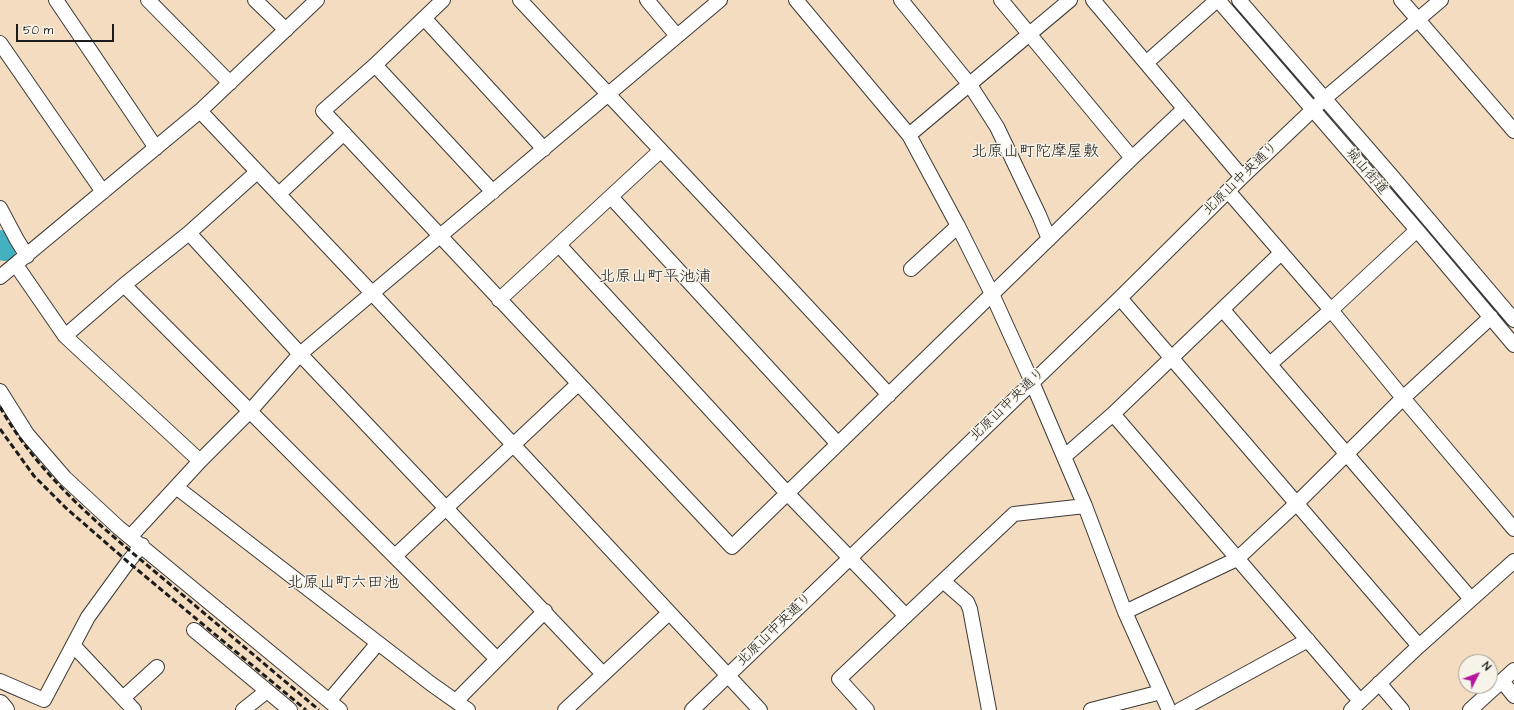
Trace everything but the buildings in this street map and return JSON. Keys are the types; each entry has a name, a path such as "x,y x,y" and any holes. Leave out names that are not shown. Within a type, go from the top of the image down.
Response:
{"main road":[{"path":"0,704 5,710"}],"street":[{"path":"56,0 156,148"},
{"path":"148,0 230,83"},
{"path":"255,0 286,30"},
{"path":"0,277 200,111 317,0"},
{"path":"443,0 375,65 323,110 499,300 732,547 1184,109"},
{"path":"520,0 660,151 768,263 889,395"},
{"path":"647,0 677,36"},
{"path":"130,537 200,461 251,410 300,354 720,0"},
{"path":"796,0 909,135 958,226 992,294 1065,456 1125,612 1169,710"},
{"path":"901,0 970,85 997,127 1049,239"},
{"path":"1001,0 1132,158"},
{"path":"909,135 1070,0"},
{"path":"1094,0 1242,177"},
{"path":"1146,63 1217,0"},
{"name":"城山街道","path":"1217,0 1417,230 1514,345"},
{"name":"城山街道","path":"1239,0 1513,316"},
{"path":"1401,0 1514,131"},
{"name":"北原山中央通り","path":"692,710 1120,298 1242,177 1324,99 1441,0"},
{"path":"424,18 544,149"},
{"path":"0,43 103,192"},
{"path":"375,65 493,192"},
{"path":"200,111 372,293 669,614 760,710"},
{"path":"279,194 344,133"},
{"path":"499,300 660,151"},
{"path":"65,336 124,285 189,233 257,172"},
{"path":"1228,191 1331,310 1514,529"},
{"path":"611,197 838,444"},
{"path":"0,208 27,256"},
{"path":"911,269 958,226"},
{"path":"1270,364 1417,230"},
{"path":"189,233 300,354 545,611 603,674"},
{"path":"559,246 787,493 906,616"},
{"path":"1065,456 1113,414 1281,253"},
{"path":"16,265 65,336 200,461"},
{"path":"124,285 251,410 497,659"},
{"path":"1120,298 1419,646"},
{"path":"1223,310 1471,599"},
{"path":"1125,612 1237,559 1297,503 1403,398 1491,317"},
{"path":"395,556 578,384"},
{"path":"0,391 27,434 65,478 130,537 142,545 340,710"},
{"path":"1113,414 1308,640 1356,706 1419,646 1514,561"},
{"path":"176,488 468,710"},
{"path":"867,710 839,679 943,580 1014,514 1085,506"},
{"path":"0,681 44,700 88,617 142,545"},
{"path":"943,580 967,602 970,609 990,710"},
{"path":"456,702 545,611"},
{"path":"565,710 669,614"},
{"path":"194,630 290,710"},
{"path":"1180,710 1308,640"},
{"path":"329,701 378,643"},
{"path":"73,645 134,710"},
{"path":"123,698 157,667"},
{"path":"1470,710 1514,670"},
{"path":"1502,681 1514,696"},
{"path":"1379,683 1402,710"},
{"path":"243,710 267,691"},
{"path":"1091,710 1113,708 1161,692"}],"waterway":[{"path":"0,242 4,249"}],"railway":[{"path":"0,407 16,433 34,457 54,480 97,522 319,710"},
{"path":"0,429 34,476 66,508 128,562 306,710"}],"district":[{"name":"北原山町陀摩屋敷","path":"1035,153"},
{"name":"北原山町平池浦","path":"655,278"},
{"name":"北原山町六田池","path":"343,584"}]}
